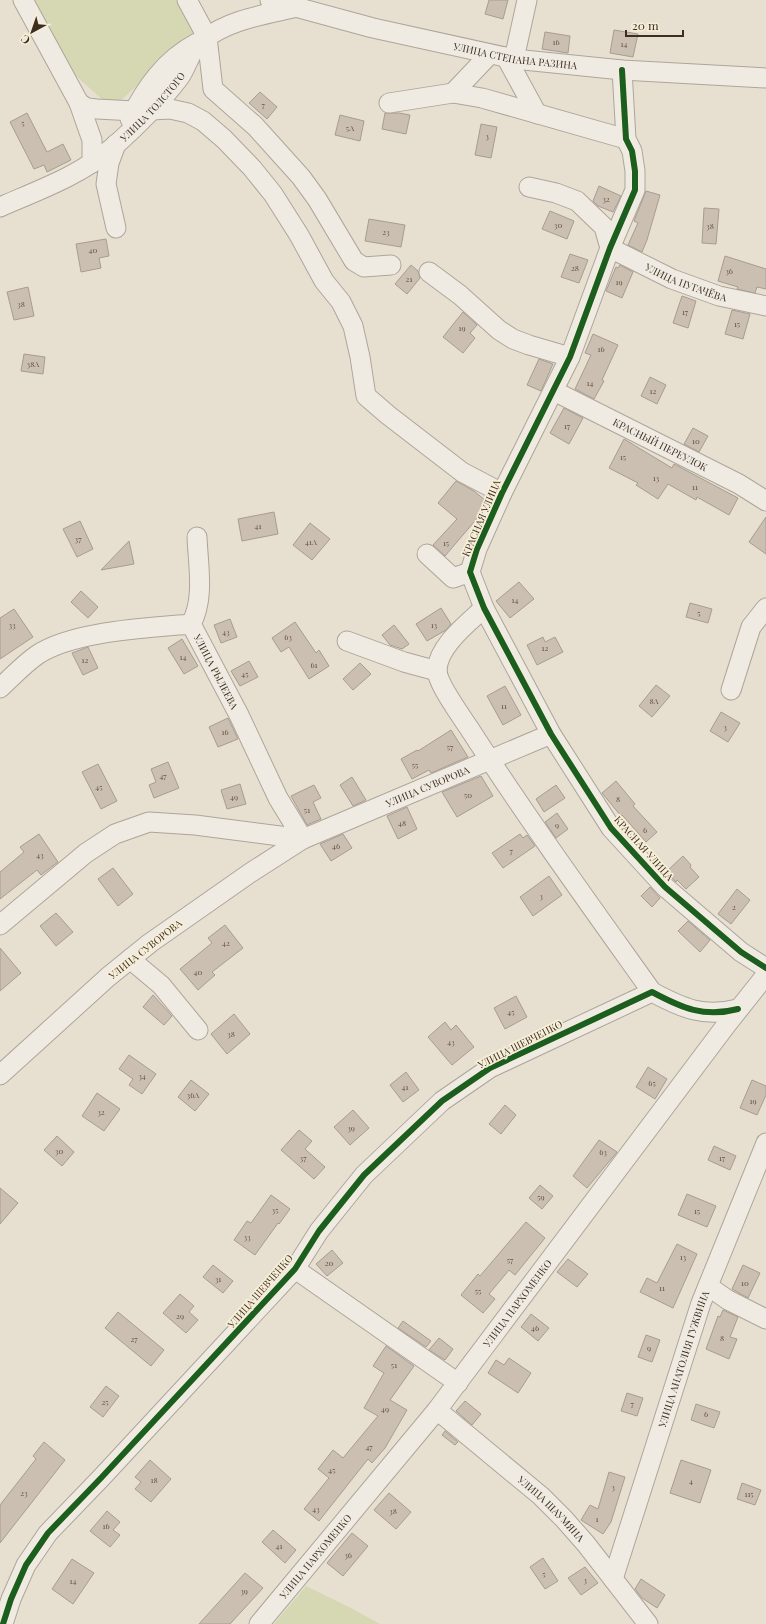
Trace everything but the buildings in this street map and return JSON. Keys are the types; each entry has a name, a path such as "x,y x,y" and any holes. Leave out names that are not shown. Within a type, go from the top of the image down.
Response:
{"street":[{"path":"23,0 79,103 92,140 92,163"},
{"path":"187,0 204,39 213,89 255,126 301,177 317,199 354,261 364,267 391,265"},
{"name":"УЛИЦА СТЕПАНА РАЗИНА","path":"270,0 373,28 503,57 622,70 766,78"},
{"path":"452,93 503,57 527,0"},
{"name":"УЛИЦА ТОЛСТОГО","path":"0,207 65,179 92,163 117,143 143,110 181,76 194,49 204,39 233,22 297,7"},
{"path":"503,57 538,114"},
{"name":"КРАСНАЯ УЛИЦА","path":"622,70 626,140 632,151 635,171 635,190 610,248 570,357 502,494 478,549 455,579 484,608 551,734 611,828 665,887 741,952 766,968"},
{"path":"389,103 452,93 482,98 626,140"},
{"path":"79,103 87,108 143,110 170,109 188,113 204,121 252,168 273,194 299,235 324,281 341,302 353,326 360,357 366,396 388,415 462,472 502,494"},
{"path":"116,228 106,184 109,163 117,143"},
{"path":"529,187 556,193 577,201 604,227 610,248"},
{"name":"УЛИЦА ПУГАЧЁВА","path":"610,248 672,279 719,296 766,306"},
{"path":"429,272 460,295 499,330 513,339 570,357"},
{"name":"КРАСНЫЙ ПЕРЕУЛОК","path":"554,391 739,484 766,501"},
{"path":"191,624 195,617 198,601 197,537"},
{"path":"427,554 455,579"},
{"path":"484,608 451,639 440,659 437,671 445,690 489,760 652,992 671,1002 705,1013 718,1014 738,1009"},
{"path":"731,690 751,627 766,608"},
{"name":"УЛИЦА РЫЛЕЕВА","path":"0,688 36,656 58,644 115,632 191,624 239,714 278,798 303,839"},
{"path":"347,641 404,662 437,671"},
{"name":"УЛИЦА СУВОРОВА","path":"0,1075 23,1053 150,943 207,902 303,839 551,734"},
{"path":"0,925 86,853 115,834 149,822 195,825 303,839"},
{"path":"130,959 160,985 198,1030"},
{"name":"УЛИЦА ПАРХОМЕНКО","path":"259,1624 437,1410 738,1009 766,975"},
{"name":"УЛИЦА ШЕВЧЕНКО","path":"3,1624 11,1599 26,1565 48,1533 296,1269 319,1231 364,1174 442,1101 490,1068 652,992"},
{"name":"УЛИЦА АНАТОЛИЯ ГУЖВИНА","path":"613,1579 701,1303 766,1144"},
{"path":"296,1269 458,1383"},
{"path":"708,1286 728,1300 766,1319"},
{"name":"УЛИЦА ШАУМЯНА","path":"437,1410 545,1500 564,1519 586,1544 648,1624"}],"green space":[{"path":"28,0 176,0 195,34 119,102 106,103 64,65"},
{"path":"306,1586 353,1609 380,1624 274,1624"}],"cycle path":[{"path":"622,70 626,139 632,151 635,171 635,190 610,248 570,357 502,493 477,549 470,572 484,608 551,734 611,828 665,887 741,952 766,968"},
{"path":"3,1624 11,1599 26,1565 48,1533 295,1269 319,1231 364,1175 442,1101 490,1068 652,992 683,1007 704,1012 726,1012 738,1009"}]}
